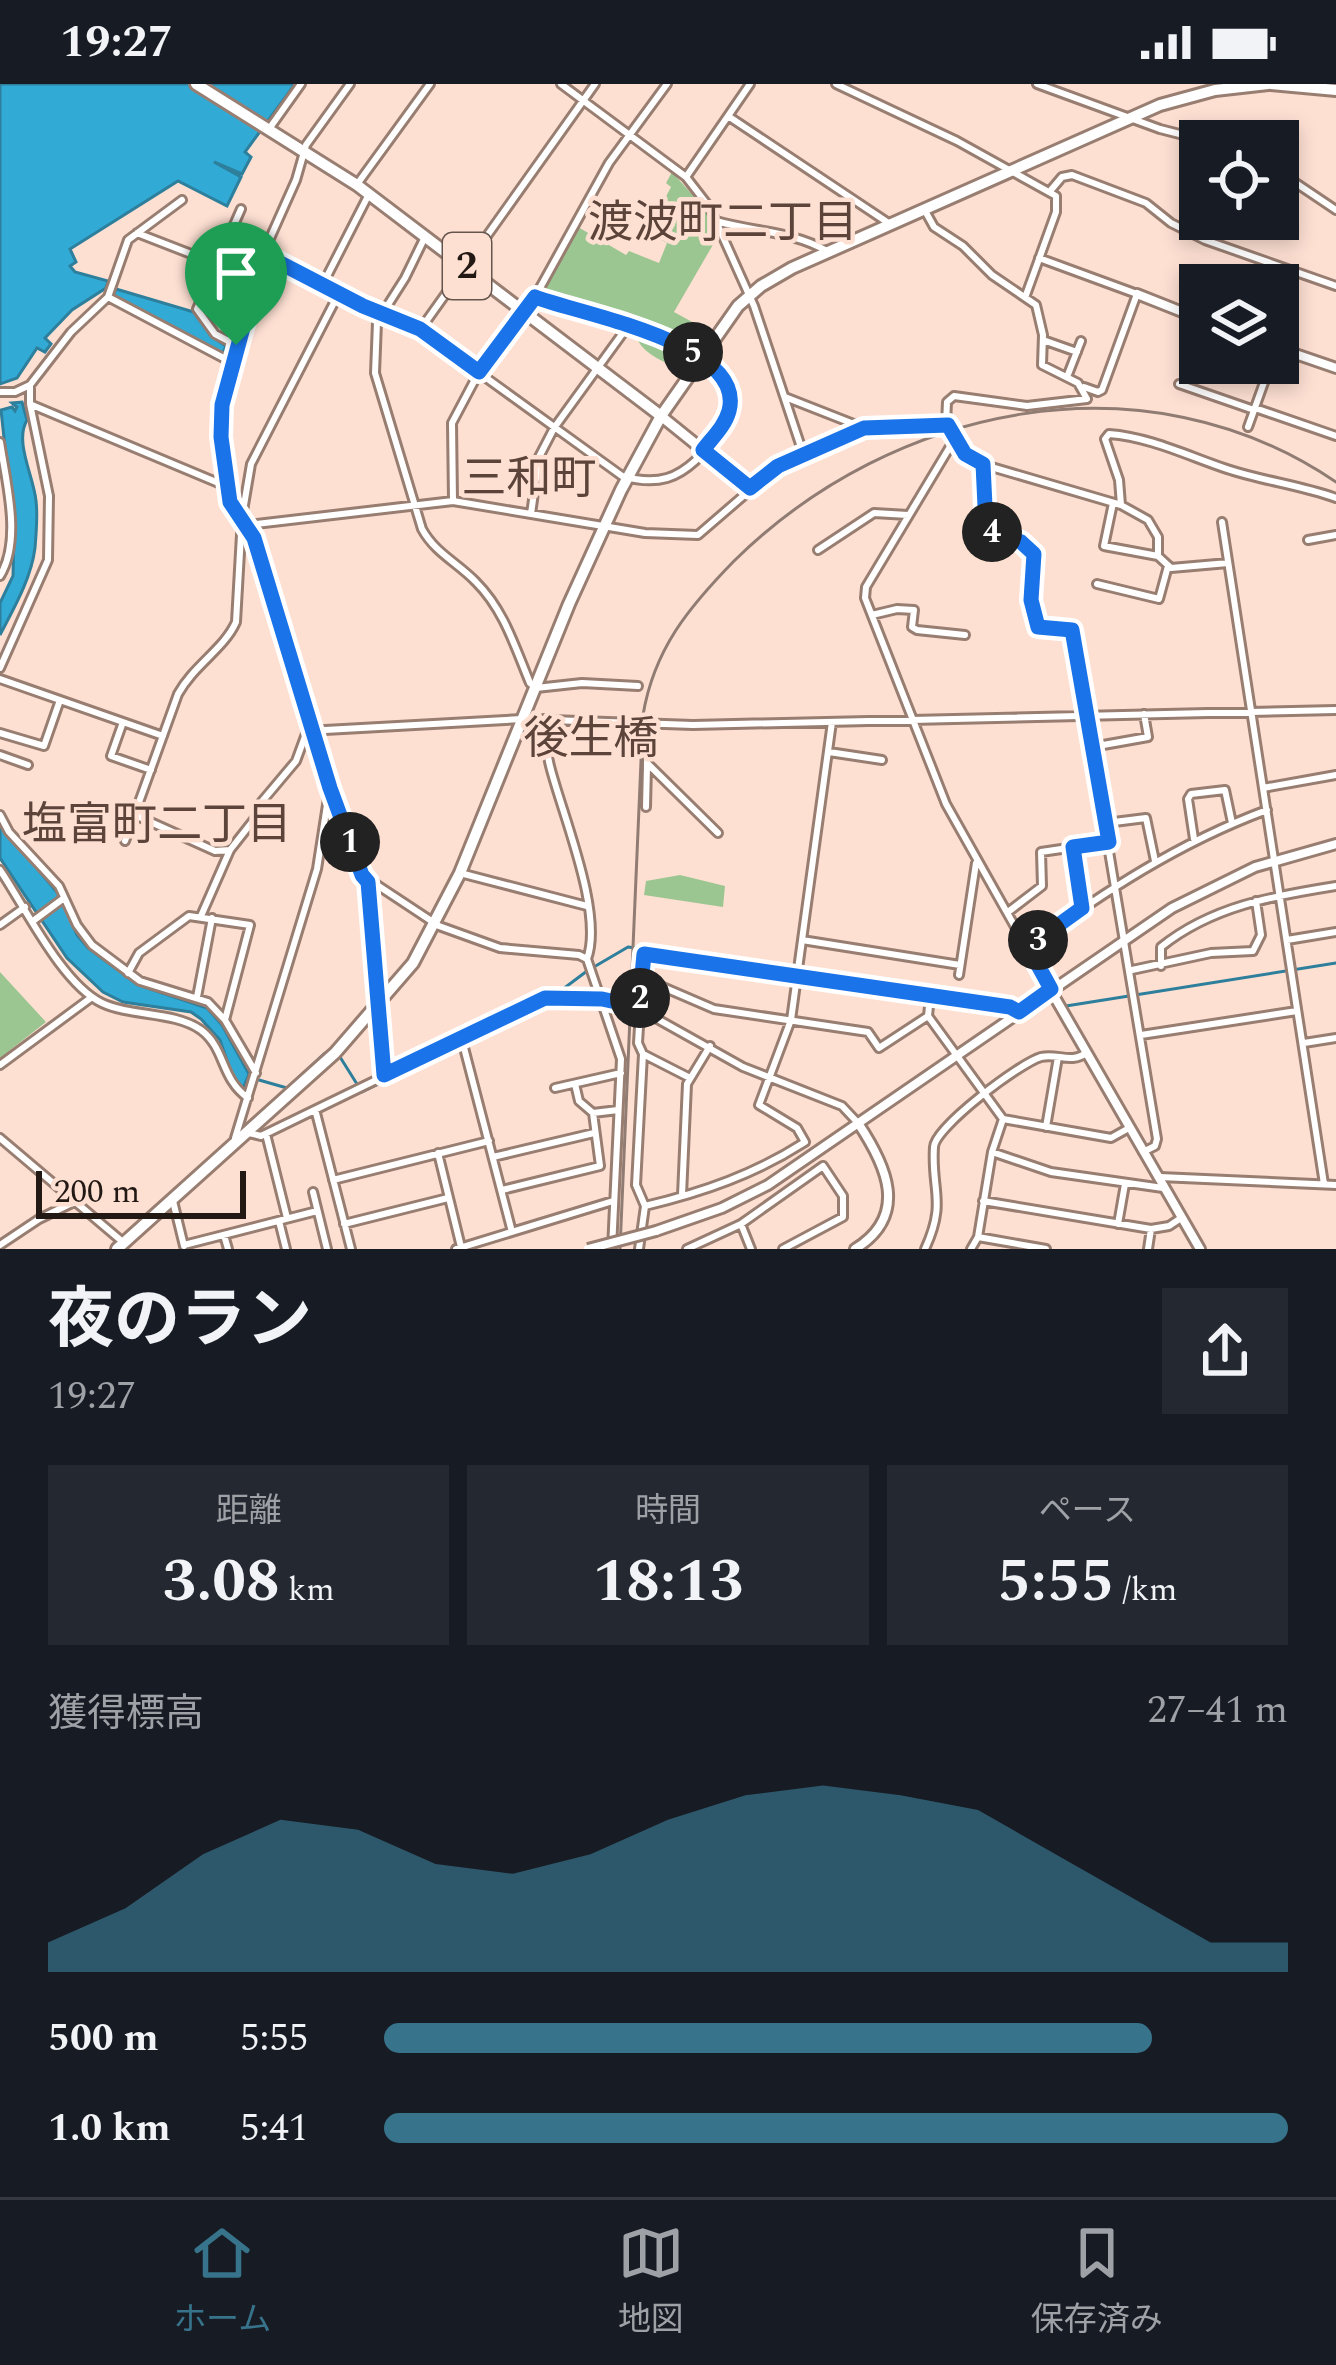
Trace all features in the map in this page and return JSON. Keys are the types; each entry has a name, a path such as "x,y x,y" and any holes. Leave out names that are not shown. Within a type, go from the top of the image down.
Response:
{"main road":[{"name":"2","path":"196,84 357,184 661,416"},
{"path":"120,1246 336,1052 412,963 460,873 628,478 700,357 749,295 772,278 828,252 1188,95 1269,84 1336,90"},
{"path":"661,416 750,488"}],"street":[{"path":"267,128 301,84"},
{"path":"350,84 305,150 263,254 236,345 221,416 231,506 248,525 362,875 435,925 500,948 579,955 589,965 621,1073 612,1249"},
{"path":"357,184 430,84"},
{"path":"561,84 686,176 716,221 749,295 804,456"},
{"path":"420,329 596,84"},
{"path":"453,501 452,423 479,372 535,297 609,164 667,84"},
{"path":"686,176 750,84"},
{"path":"836,84 1051,190 1058,207 1026,295"},
{"path":"1037,84 1179,133"},
{"path":"728,116 890,224"},
{"path":"1051,190 1062,177 1072,175 1146,203 1171,223 1205,240 1336,286"},
{"path":"1299,185 1336,210"},
{"path":"323,284 369,194"},
{"path":"0,392 16,392 30,385 71,332 108,298 124,247 182,200"},
{"path":"925,208 934,227 1036,305 1042,365 1080,386 1102,390 1137,294"},
{"path":"236,345 215,334 197,309 242,209"},
{"path":"716,221 803,238 828,252"},
{"path":"137,233 217,265"},
{"path":"426,236 376,322 375,373 413,504 435,549 473,578 494,602 536,688 582,683 638,686"},
{"path":"263,254 380,314 420,329 628,478 668,478 682,471 722,426 730,404 722,377 700,357 628,326 535,297"},
{"path":"1039,258 1179,311"},
{"path":"125,841 188,674 230,636 236,622 242,517 253,458 339,293"},
{"path":"108,298 232,362"},
{"path":"531,514 536,467 554,428 628,326"},
{"path":"1043,340 1077,352"},
{"path":"1067,378 1081,341"},
{"path":"1299,355 1336,368"},
{"path":"1179,384 1336,436"},
{"path":"1248,427 1263,384"},
{"path":"0,668 48,560 49,496 30,385"},
{"path":"1080,386 1085,401 1027,406 953,396 947,402 946,424 971,460 1117,504 1152,526 1158,537 1158,556"},
{"path":"785,397 864,428"},
{"path":"30,404 228,487"},
{"path":"248,525 453,501 645,533 698,535 778,466 864,428 946,424"},
{"path":"1228,563 1177,570 1158,556 1104,546 1119,480 1105,439 1109,434 1156,443 1232,471 1336,498"},
{"path":"954,440 866,586 865,598 946,804 1200,1249"},
{"path":"0,442 9,556 0,575"},
{"path":"983,464 986,527 1021,542 1034,554 1031,600 1038,627 1072,630 1157,1139 1155,1147 1144,1152"},
{"path":"818,550 874,513 908,515"},
{"path":"1222,522 1324,1184"},
{"path":"1308,539 1336,535"},
{"path":"1096,584 1159,599 1168,566"},
{"path":"872,615 914,610 912,627 917,630 965,634"},
{"path":"0,679 163,736"},
{"path":"0,733 44,746 60,700"},
{"path":"201,916 230,850 313,730 522,719 648,724 832,722 1336,710"},
{"path":"1092,747 1148,737 1144,714"},
{"path":"544,719 548,758 587,906 589,965"},
{"path":"123,722 110,756 151,770"},
{"path":"645,1206 759,1170 805,1142 797,1128 759,1105 791,1020 832,722"},
{"path":"646,807 648,724"},
{"path":"829,752 882,760"},
{"path":"0,755 28,765"},
{"path":"647,763 718,832"},
{"path":"1263,788 1336,775"},
{"path":"232,1147 316,869 330,788"},
{"path":"1194,839 1191,794 1225,790 1232,823"},
{"path":"1028,947 1155,861 1194,839 1267,810"},
{"path":"135,814 215,851 230,850"},
{"path":"0,815 9,832 47,871 92,945 128,973 156,987 208,1003 225,1020 256,1073"},
{"path":"1106,823 1146,818 1155,861"},
{"path":"1008,912 1042,886 1041,852 1109,842"},
{"path":"588,1249 722,1208 768,1185 1051,989 1204,890 1274,861 1336,844"},
{"path":"1073,847 1082,908"},
{"path":"959,976 976,859"},
{"path":"0,870 59,962 92,997 106,1005 197,1028 214,1047 231,1086 248,1098"},
{"path":"460,873 587,906"},
{"path":"368,882 384,1075"},
{"path":"1161,966 1161,947 1220,912 1279,895 1336,886"},
{"path":"33,921 65,898"},
{"path":"1131,971 1211,952 1252,951 1261,935 1256,901"},
{"path":"0,925 25,907"},
{"path":"128,973 140,953 189,916 250,926 225,1020"},
{"path":"197,998 212,918"},
{"path":"1287,940 1336,932"},
{"path":"802,940 961,965"},
{"path":"639,1249 645,1206 636,1185 644,954 1019,1012"},
{"path":"642,978 714,1010 868,1033 879,1048 928,1016"},
{"path":"930,996 928,1016 1003,1119 1111,1138 1129,1129"},
{"path":"0,1065 92,997"},
{"path":"249,1132 266,1135 552,998 602,999 639,1007 743,1067 842,1106 858,1123 885,1169 889,1189 883,1218 870,1240 855,1249"},
{"path":"1141,1035 1297,1011"},
{"path":"1303,1043 1336,1038"},
{"path":"463,1043 512,1232"},
{"path":"682,1196 686,1090 710,1046"},
{"path":"643,1054 651,1054 690,1078"},
{"path":"925,1249 939,1198 935,1137 1037,1059 1077,1060 1086,1054"},
{"path":"1046,1127 1058,1058"},
{"path":"555,1088 621,1073"},
{"path":"502,1190 600,1166 592,1113 579,1101 575,1084"},
{"path":"592,1113 618,1110"},
{"path":"316,1112 351,1249"},
{"path":"971,1249 978,1237 992,1152 1003,1119"},
{"path":"493,1157 595,1133"},
{"path":"266,1135 286,1249"},
{"path":"0,1138 120,1246"},
{"path":"333,1180 489,1141"},
{"path":"598,1150 617,1145"},
{"path":"992,1152 1052,1172 1163,1188"},
{"path":"438,1154 459,1248 615,1201"},
{"path":"687,1249 741,1224 823,1166 844,1196 843,1217 783,1249"},
{"path":"1157,1177 1336,1185"},
{"path":"1118,1224 1125,1184"},
{"path":"314,1192 327,1249"},
{"path":"344,1224 448,1198"},
{"path":"173,1201 185,1247 317,1211"},
{"path":"983,1201 1151,1229 1180,1218"},
{"path":"0,1245 74,1202"},
{"path":"741,1224 752,1249"},
{"path":"1148,1249 1151,1229"},
{"path":"224,1235 228,1249"},
{"path":"978,1237 1046,1249"},
{"path":"870,1240 878,1249"}],"green space":[{"path":"672,172 707,211 718,236 674,312 696,324 688,346 540,296 578,227 626,255 629,251 659,263 667,243 658,238 671,213 661,206 671,187 666,183"},
{"path":"634,330 691,354 681,371 646,351"},
{"path":"680,875 725,886 723,907 644,895 646,881"},
{"path":"0,972 46,1022 0,1058"}],"water":[{"path":"0,84 295,84 245,152 251,157 242,174 214,162 241,177 227,206 178,181 70,249 76,262 70,266 75,272 108,281 106,288 72,310 45,338 51,344 45,352 37,348 17,378 0,384"},
{"path":"116,289 194,312 211,336 226,346 223,353 112,297"},
{"path":"22,402 27,420 24,449 37,507 35,548 26,582 0,635 0,603 13,576 14,531 1,410 12,407 15,411 12,403"},
{"path":"0,824 61,897 77,935 88,948 138,985 207,1008 249,1074 243,1089 235,1084 220,1040 201,1019 191,1012 123,1002 103,992 67,958 0,858"}],"waterway":[{"path":"555,995 628,947 793,968"},
{"path":"1066,1006 1336,963"},
{"path":"801,970 1013,1001"},
{"path":"340,1057 362,1092 548,1001"},
{"path":"259,1080 287,1088 325,1053"}],"railway":[{"path":"620,1249 643,715 665,649 718,578 798,507 868,464 944,433 1023,414 1104,408 1184,417 1262,442 1336,482"}],"district":[{"name":"渡波町二丁目","path":"723,223"},
{"name":"三和町","path":"529,479"},
{"name":"後生橋","path":"591,739"},
{"name":"塩富町二丁目","path":"157,825"}],"route":[{"path":"263,254 363,306 420,329 479,372 535,297 686,348 716,369 729,396 725,420 703,450 750,488 778,466 864,428 948,425 965,454 983,464 988,530 1021,542 1034,554 1031,600 1038,627 1072,630 1088,715 1109,842 1073,847 1082,908 1028,947 1051,989 1019,1012 644,954 639,1007 602,999 545,998 384,1075 368,882 330,788 254,538 230,502 221,416 236,345 263,254"}]}
